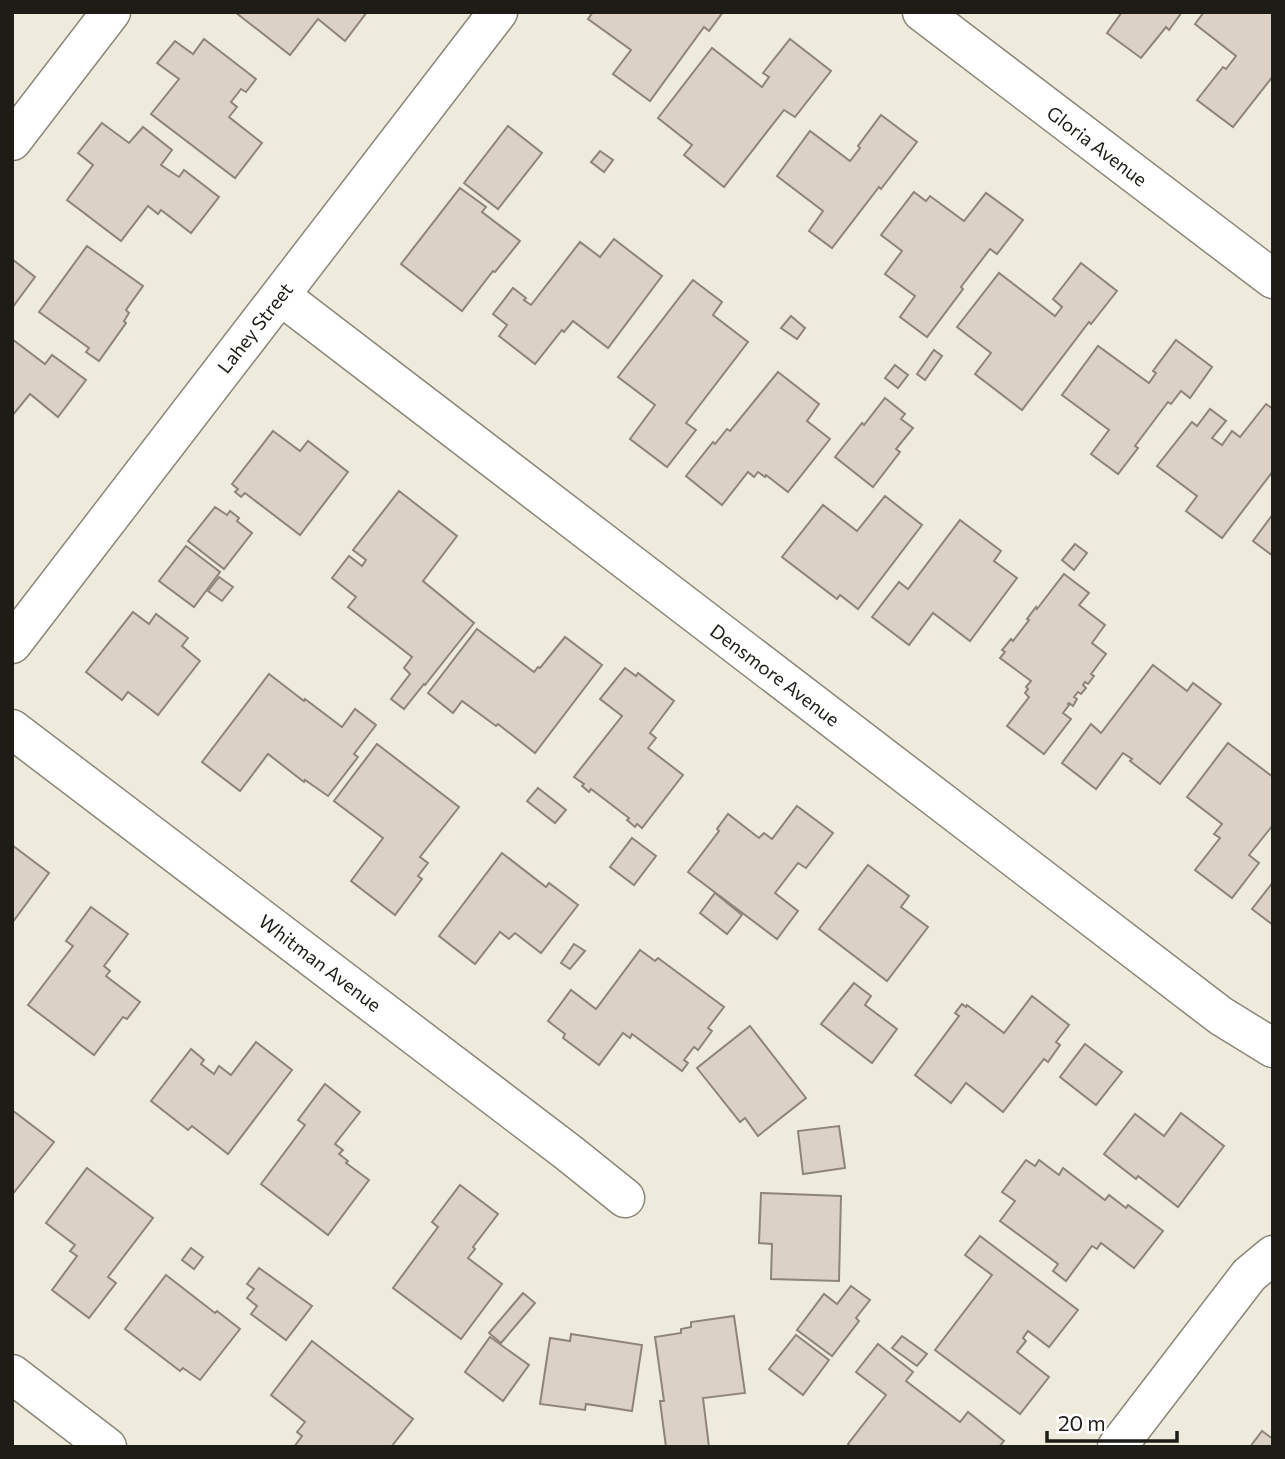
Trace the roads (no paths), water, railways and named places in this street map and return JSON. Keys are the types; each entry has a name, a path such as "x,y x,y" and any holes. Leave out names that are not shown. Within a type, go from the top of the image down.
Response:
{"street":[{"path":"12,141 111,12"},
{"name":"Lahey Street","path":"12,644 498,12"},
{"name":"Gloria Avenue","path":"922,12 1273,279"},
{"name":"Densmore Avenue","path":"281,296 1210,1007 1273,1048"},
{"name":"Whitman Avenue","path":"12,729 625,1198"},
{"path":"1117,1447 1249,1275 1273,1255"},
{"path":"12,1374 107,1447"}]}
